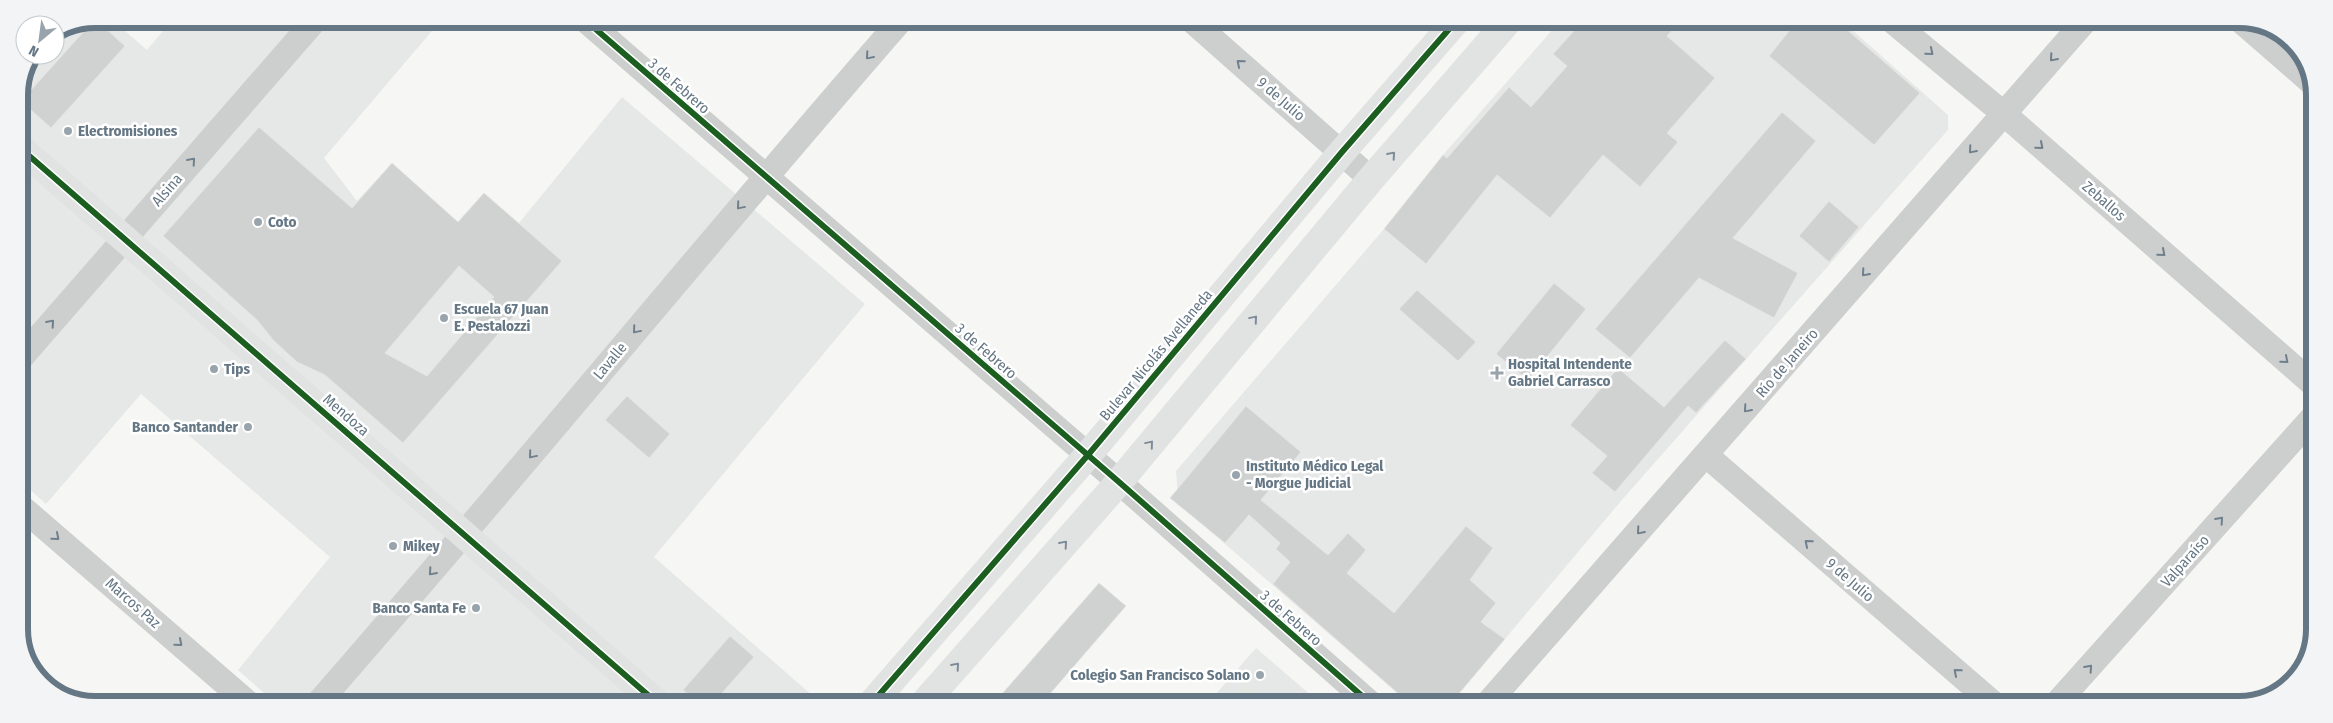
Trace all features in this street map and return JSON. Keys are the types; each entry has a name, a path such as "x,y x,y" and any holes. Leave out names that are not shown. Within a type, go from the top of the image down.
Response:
{"main road":[{"name":"Bulevar Nicolás Avellaneda","path":"878,696 1088,455 1342,152 1450,28"},
{"path":"930,696 1119,482 1371,179 1502,28"},
{"name":"Mendoza","path":"28,155 649,696"}],"street":[{"name":"Alsina","path":"28,350 308,28"},
{"name":"3 de Febrero","path":"594,28 1088,455 1362,696"},
{"name":"Lavalle","path":"324,696 464,535 764,176 894,28"},
{"name":"9 de Julio","path":"1200,28 1371,179"},
{"name":"Zeballos","path":"1901,28 2004,113 2306,377"},
{"name":"Río de Janeiro","path":"1494,696 1707,456 2079,28"},
{"path":"2250,29 2302,74"},
{"name":"Valparaíso","path":"2063,696 2306,425"},
{"name":"9 de Julio","path":"1707,456 1985,696"},
{"name":"Marcos Paz","path":"28,513 240,696"}],"shaded area":[{"path":"121,28 147,50 165,28 434,28 324,158 357,201 392,163 458,222 484,193 519,223 622,97 865,304 654,557 813,696 267,696 238,670 330,557 141,394 46,504 28,488 28,94 29,81 35,65 65,65 65,35 81,29"},
{"name":"Hospital Intendente Gabriel Carrasco","path":"1554,28 1850,28 1948,115 1948,130 1621,501 1457,696 1401,696 1179,504 1176,471 1384,229 1443,155"},
{"name":"Colegio San Francisco Solano","path":"1256,648 1312,696 1214,696"},
{"path":"1246,684 1260,696 1235,696"}],"building":[{"path":"105,28 125,46 51,128 28,107 28,94 53,65 65,65 65,52 86,29"},
{"path":"1577,28 1674,28 1667,36 1715,78 1667,133 1678,142 1640,187 1603,155 1550,218 1497,175 1426,264 1384,229 1443,155 1447,158 1509,87 1531,107 1567,66 1553,54"},
{"path":"1791,28 1845,28 1920,93 1874,145 1769,56"},
{"path":"1782,112 1816,141 1733,238 1798,273 1774,318 1699,278 1630,358 1595,329"},
{"path":"259,127 352,208 392,163 458,222 484,193 562,261 403,443 325,375 297,362 274,341 257,320 163,236","holes":["459,266 494,297 427,376 385,353"]},
{"path":"1829,201 1859,227 1829,262 1799,236"},
{"path":"1554,283 1586,309 1528,380 1496,354"},
{"path":"1417,290 1476,342 1458,361 1399,309"},
{"path":"1725,340 1746,359 1696,413 1688,406 1615,492 1592,473 1607,456 1570,425 1618,368 1664,407"},
{"path":"627,396 670,434 649,458 605,420"},
{"path":"1246,406 1301,452 1261,500 1328,555 1348,533 1366,550 1347,573 1394,613 1466,526 1493,548 1470,580 1496,603 1481,622 1505,639 1457,696 1401,696 1273,584 1290,562 1276,549 1280,543 1249,515 1225,543 1170,498"},
{"path":"1099,583 1126,606 1048,696 1000,696"},
{"path":"730,636 754,657 719,696 690,696 683,690"}],"cycle path":[{"path":"594,28 1119,482 1362,696"},
{"path":"878,696 1088,455 1342,152 1450,28"},
{"path":"28,155 649,696"}],"place":[{"name":"Electromisiones","path":"68,131"},
{"name":"Coto","path":"258,222"},
{"name":"Escuela 67 Juan E. Pestalozzi","path":"444,318"},
{"name":"Tips","path":"214,369"},
{"name":"Hospital Intendente Gabriel Carrasco","path":"1497,373"},
{"name":"Banco Santander","path":"248,427"},
{"name":"Instituto Médico Legal - Morgue Judicial","path":"1236,475"},
{"name":"Mikey","path":"393,546"},
{"name":"Banco Santa Fe","path":"476,608"},
{"name":"Colegio San Francisco Solano","path":"1260,675"}]}
